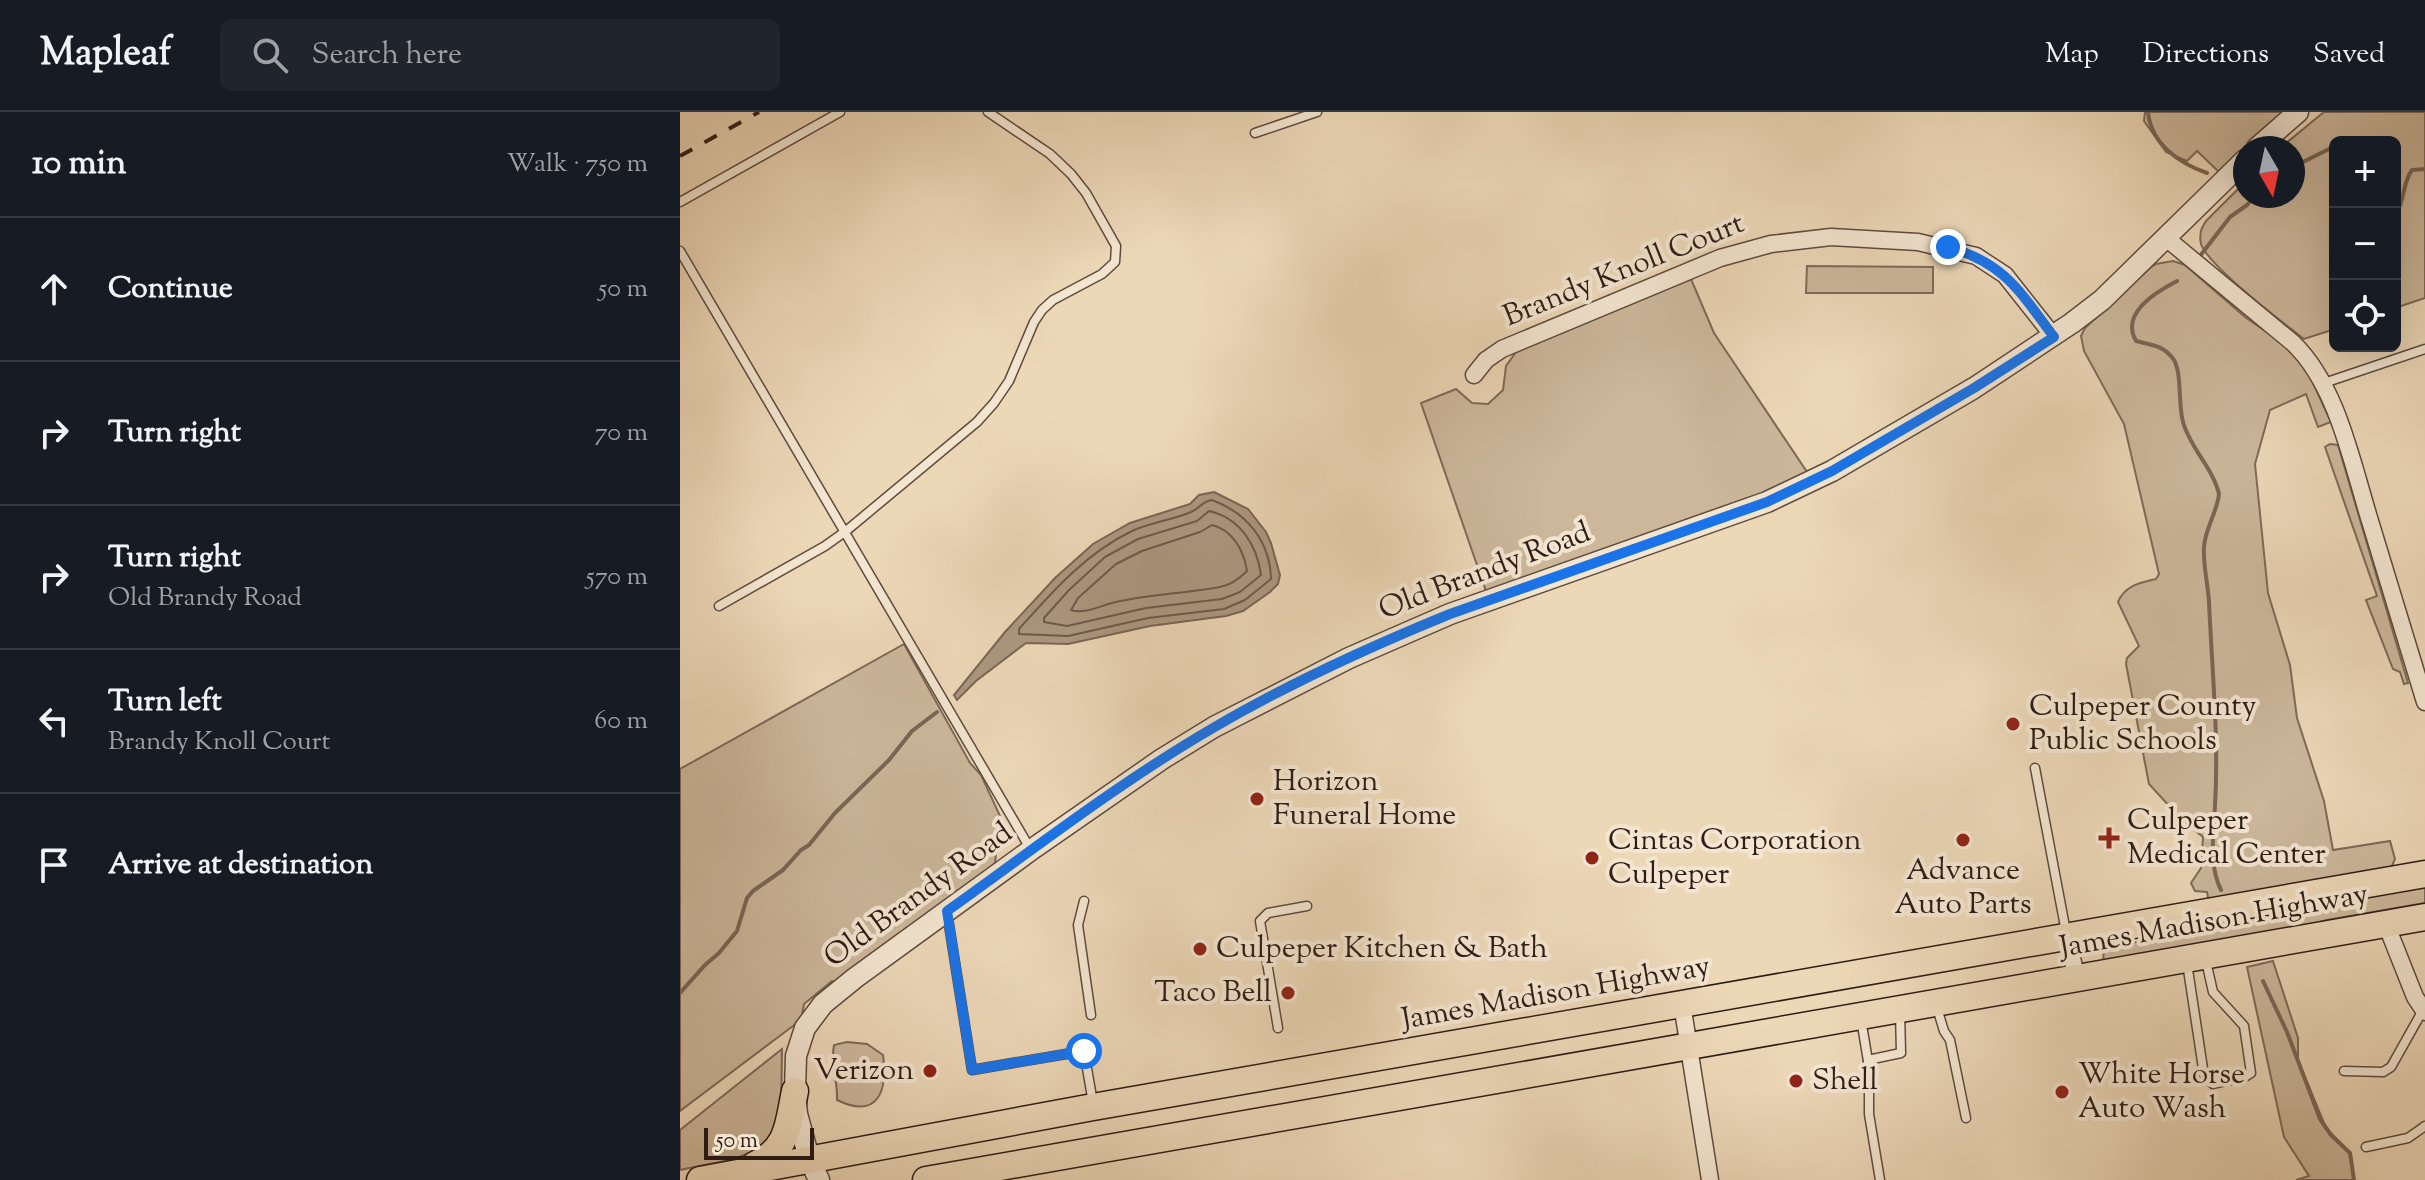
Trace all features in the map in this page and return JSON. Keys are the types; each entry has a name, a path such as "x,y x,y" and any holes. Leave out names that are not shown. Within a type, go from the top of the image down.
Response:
{"main road":[{"name":"James Madison Highway","path":"700,1180 729,1173 814,1169 1093,1107 2425,874"},
{"name":"James Madison Highway","path":"926,1180 2425,917"},
{"path":"1340,1064 1349,1107"},
{"path":"729,1173 757,1164 780,1146 787,1131 795,1091"}],"street":[{"path":"2271,136 2298,112"},
{"name":"Old Brandy Road","path":"814,1169 797,1114 795,1064 798,1046 816,1012 855,978 1031,850 1167,756 1269,698 1399,635 1450,614 1767,502 1812,482 1974,388 2054,337 2102,300 2233,172"},
{"name":"Brandy Knoll Court","path":"1474,375 1486,360 1502,349 1701,266 1758,247 1811,238 1897,240 1948,247 1976,256 2005,275 2054,337"},
{"path":"2166,238 2293,343 2324,383 2363,498 2425,702"},
{"path":"2386,924 2415,997 2424,1011"},
{"path":"2067,937 2077,979"},
{"path":"1682,1004 1710,1180"}],"lane":[{"path":"680,202 840,112"},
{"path":"719,606 825,546 977,422 1009,381 1042,310 1053,300 1102,274 1115,262 1116,246 1086,193 1071,174 1050,154 988,112"},
{"path":"1255,133 1317,112"},
{"path":"680,251 1031,850"},
{"path":"2324,383 2425,349"},
{"path":"2035,768 2067,937"},
{"path":"1084,901 1078,925 1091,1015"},
{"path":"1278,1028 1260,921 1268,913 1307,906"},
{"path":"947,911 972,1070 1084,1051 1093,1107"},
{"path":"2195,958 2213,992 2244,1026 2251,1073 2245,1077 2213,1084 2204,1075 2195,958"},
{"path":"1936,1004 1950,1040 1966,1118"},
{"path":"1868,1060 1895,1057 1901,1053 1900,1010"},
{"path":"2344,1071 2383,1072 2391,1067 2424,1011"},
{"path":"1861,1017 1871,1095 1869,1114 1880,1180"},
{"path":"2366,1147 2408,1138 2425,1126"}],"shaded area":[{"path":"2145,112 2286,112 2260,136 2233,136 2233,161 2220,173 2197,151 2187,161 2166,152 2144,121"},
{"path":"2324,112 2425,112 2425,298 2401,306 2401,136 2329,136 2329,331 2304,339 2247,294 2207,254 2201,244 2203,225 2233,194 2233,208 2305,208 2305,136 2295,136"},
{"path":"2173,261 2185,265 2245,317 2288,347 2306,368 2331,422 2318,427 2306,394 2270,410 2255,464 2268,593 2290,665 2297,718 2324,801 2333,850 2390,841 2395,859 2391,868 2209,903 2207,892 2195,891 2191,883 2201,868 2203,837 2182,820 2149,784 2126,664 2127,658 2139,646 2118,602 2129,588 2156,579 2159,574 2124,424 2084,351 2081,336 2085,328 2150,268"},
{"path":"1807,266 1933,267 1933,293 1806,293"},
{"path":"1691,279 1714,333 1809,475 1796,483 1487,594 1421,403 1456,389 1472,403 1488,404 1503,390 1506,366 1516,352"},
{"path":"2338,445 2408,683 2404,684 2400,672 2393,669 2366,600 2377,596 2325,447"},
{"path":"904,644 970,763 981,775 1000,816 995,863 981,878 835,983 832,981 804,1004 801,1020 680,1111 680,769"},
{"path":"2425,884 2425,903 2327,920 2257,939 2103,962 2104,949 2110,947"},
{"path":"2273,961 2298,1038 2298,1060 2326,1128 2350,1153 2354,1180 2296,1180 2309,1176 2284,1137 2247,967"},
{"path":"847,1042 867,1044 883,1055 884,1080 877,1098 871,1104 851,1105 837,1100 834,1045"},
{"path":"782,1049 778,1132 772,1131 766,1141 745,1155 680,1170 680,1130"}],"water":[{"path":"1214,492 1248,509 1266,532 1280,575 1278,584 1270,592 1243,611 1226,616 1150,626 1068,644 1026,643 976,681 957,700 954,695 1005,632 1055,578 1093,544 1130,523 1190,504 1199,495"}],"waterway":[{"path":"2148,112 2160,142 2186,164 2207,173"},
{"path":"2305,161 2329,149"},
{"path":"2399,208 2412,170 2425,169"},
{"path":"2200,256 2230,217 2243,208"},
{"path":"2177,281 2143,305 2136,313 2132,331 2136,341 2162,348 2174,360 2183,422 2219,494 2206,533 2204,554 2216,729 2213,859 2221,890"},
{"path":"680,993 737,931 747,898 753,891 783,870 809,845 912,731 937,712"},
{"path":"2263,981 2287,1032 2320,1119 2350,1153 2354,1180"}],"railway":[{"path":"680,156 759,112"}],"place":[{"name":"Culpeper County Public Schools","path":"2013,724"},
{"name":"Horizon Funeral Home","path":"1257,799"},
{"name":"Culpeper Medical Center","path":"2109,838"},
{"name":"Advance Auto Parts","path":"1963,840"},
{"name":"Cintas Corporation Culpeper","path":"1592,858"},
{"name":"Culpeper Kitchen & Bath","path":"1200,949"},
{"name":"Taco Bell","path":"1288,993"},
{"name":"Verizon","path":"930,1071"},
{"name":"Shell","path":"1796,1081"},
{"name":"White Horse Auto Wash","path":"2062,1092"}],"route":[{"path":"1084,1051 972,1070 947,911 1167,756 1269,698 1349,658 1450,614 1767,502 1812,482 1974,388 2054,337 1997,267 1948,247"}]}
